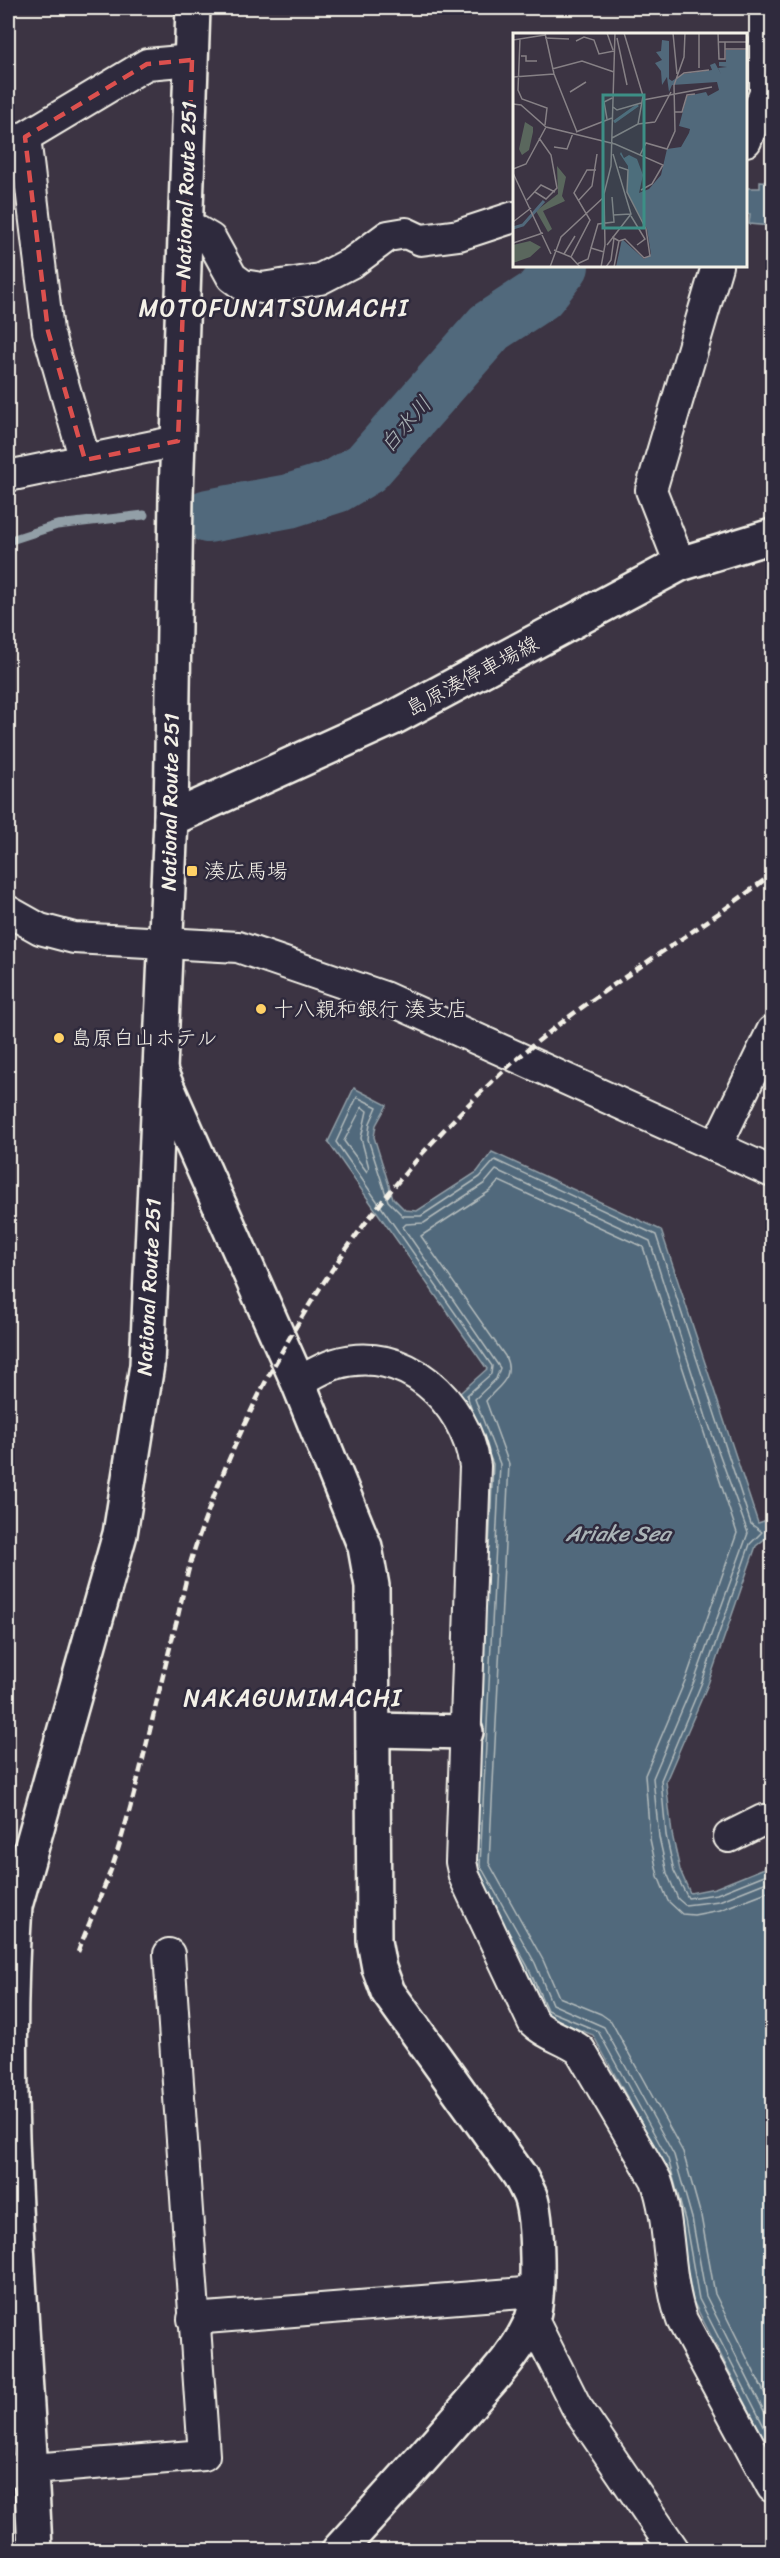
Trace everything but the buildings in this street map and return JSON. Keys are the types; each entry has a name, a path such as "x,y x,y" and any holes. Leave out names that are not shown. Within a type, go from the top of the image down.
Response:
{"main road":[{"name":"National Route 251","path":"35,2550 19,2470 8,2065 9,1963 15,1906 15,1874 120,1534 147,1365 171,819 178,441 193,8"},
{"name":"島原湊停車場線","path":"171,819 393,718 680,564 772,536"},
{"path":"160,1071 298,1382 365,1547 372,1586 374,1941 379,1968 388,1992 520,2176 530,2197 535,2224 534,2305 508,2360 339,2550"},
{"path":"374,1730 466,1732"}],"street":[{"path":"747,139 769,93 765,8"},
{"path":"85,460 48,331 25,137 147,64 192,60"},
{"path":"184,223 211,239 232,277 243,285 262,288 320,279 353,262 388,236 406,232 421,240 459,235 513,217"},
{"path":"680,564 651,490 717,267"},
{"path":"8,476 178,441"},
{"path":"8,911 40,929 74,938 238,947 384,997 772,1172"},
{"path":"716,1147 772,1031"},
{"path":"298,1382 334,1364 348,1361 374,1361 397,1366 423,1377 442,1395 472,1445 475,1466 462,1862 464,1876 533,2022 541,2031 567,2040 580,2050 656,2180 663,2201 676,2302 682,2320 772,2487"},
{"path":"729,1838 763,1820 772,1820"},
{"path":"19,2470 204,2455 169,1954"},
{"path":"193,2319 534,2305 576,2406 674,2550"}],"highlighted area":[{"path":"192,60 178,441 85,460 48,331 25,137 147,64"}],"water":[{"path":"760,181 772,182 772,226 749,224 747,188 760,188"},
{"name":"Ariake Sea","path":"354,1088 387,1105 376,1125 374,1137 393,1198 405,1210 417,1211 477,1172 492,1152 661,1230 758,1523 767,1520 772,1533 756,1546 708,1684 666,1781 672,1834 680,1870 690,1893 715,1888 772,1865 772,2454 693,2301 679,2221 663,2162 593,2035 543,2015 467,1868 487,1464 459,1394 487,1369 328,1142"}],"waterway":[{"name":"白水川","path":"208,516 289,501 336,486 366,468 490,327 539,295 561,267"},
{"name":"白水川","path":"8,541 57,525 144,515"}],"railway":[{"path":"78,1952 119,1846 197,1542 223,1473 253,1406 288,1341 326,1279 368,1220 414,1163 464,1109 518,1058 579,1009 772,874"}],"place":[{"name":"湊広馬場","path":"192,871"},
{"name":"十八親和銀行 湊支店","path":"261,1009"},
{"name":"島原白山ホテル","path":"59,1038"}],"district":[{"name":"MOTOFUNATSUMACHI","path":"274,308"},
{"name":"NAKAGUMIMACHI","path":"293,1698"}]}
